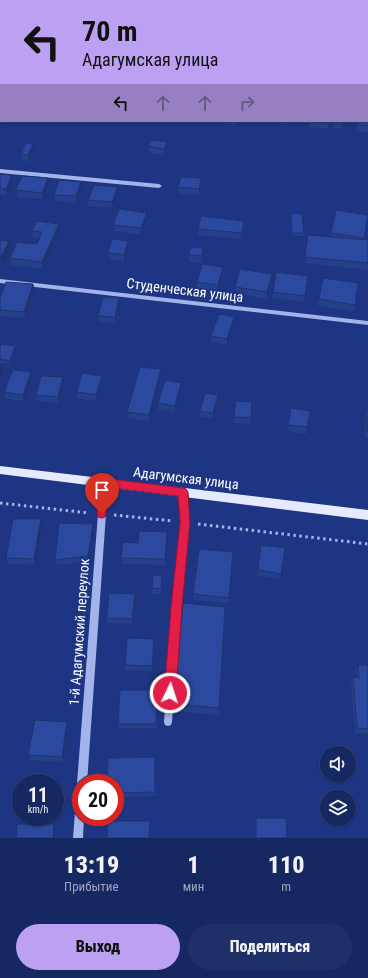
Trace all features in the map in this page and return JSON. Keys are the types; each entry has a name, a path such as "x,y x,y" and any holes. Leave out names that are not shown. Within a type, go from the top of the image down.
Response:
{"main road":[{"name":"Адагумская улица","path":"0,470 368,515"}],"street":[{"path":"0,171 159,186"},
{"name":"Студенческая улица","path":"0,281 368,323"},
{"name":"1-й Адагумский переулок","path":"83,774 102,514 102,482"},
{"path":"168,722 176,607 185,522 183,492"},
{"path":"78,838 79,826"}],"building":[{"path":"358,122 368,122 368,126 357,125"},
{"path":"151,140 167,142 164,149 148,146"},
{"path":"26,143 33,144 28,155 21,154"},
{"path":"0,174 12,175 6,189 0,188"},
{"path":"22,176 48,178 42,193 16,190"},
{"path":"181,177 201,178 199,189 178,187"},
{"path":"59,180 81,182 76,196 54,195"},
{"path":"94,185 118,187 112,202 88,200"},
{"path":"119,209 147,213 141,228 113,225"},
{"path":"336,210 368,215 364,238 331,233"},
{"path":"291,213 302,214 304,233 292,233"},
{"path":"201,216 244,221 242,233 198,229"},
{"path":"37,221 59,224 42,262 10,258 17,242 37,244 42,232 32,231"},
{"path":"308,235 368,240 368,263 305,257"},
{"path":"112,239 128,241 124,255 108,253"},
{"path":"0,240 9,241 0,259"},
{"path":"191,247 203,248 202,256 189,255"},
{"path":"202,264 223,267 218,285 197,282"},
{"path":"240,269 272,274 267,292 235,287"},
{"path":"276,272 308,276 305,296 273,292"},
{"path":"323,278 358,283 355,305 319,299"},
{"path":"6,282 33,284 24,312 0,310 0,298"},
{"path":"103,297 119,298 115,317 98,316"},
{"path":"219,314 234,317 227,339 211,336"},
{"path":"1,344 15,346 10,361 0,359"},
{"path":"140,367 161,369 149,415 127,412"},
{"path":"13,370 31,372 23,395 4,392"},
{"path":"82,373 102,376 96,395 77,392"},
{"path":"41,376 63,377 58,397 36,395"},
{"path":"165,380 181,383 175,406 158,403"},
{"path":"205,393 218,395 213,413 200,411"},
{"path":"236,401 252,402 251,418 234,417"},
{"path":"291,408 310,411 307,427 288,425"},
{"path":"366,410 368,410 368,432 367,432"},
{"path":"13,519 41,519 34,559 6,558"},
{"path":"59,523 93,524 88,556 55,560"},
{"path":"139,531 167,532 165,559 121,558 123,542 138,543"},
{"path":"261,545 285,548 281,574 258,570"},
{"path":"199,549 233,552 229,598 193,594"},
{"path":"153,575 162,575 161,589 152,588"},
{"path":"109,593 135,594 132,619 107,618"},
{"path":"183,603 225,607 219,708 174,704"},
{"path":"127,638 154,639 152,666 125,665"},
{"path":"358,665 368,665 368,729 357,728 353,677 359,678"},
{"path":"120,690 157,690 156,724 118,724"},
{"path":"35,720 67,722 62,757 28,755"},
{"path":"155,757 155,792 124,793 124,774 107,774 108,758"},
{"path":"256,818 286,818 287,838 256,838"},
{"path":"124,821 150,821 149,838 107,838 108,826 124,826"},
{"path":"17,826 54,826 53,838 16,838"}],"route":[{"path":"102,514 102,482 183,492 185,522 176,607 170,693"}]}
